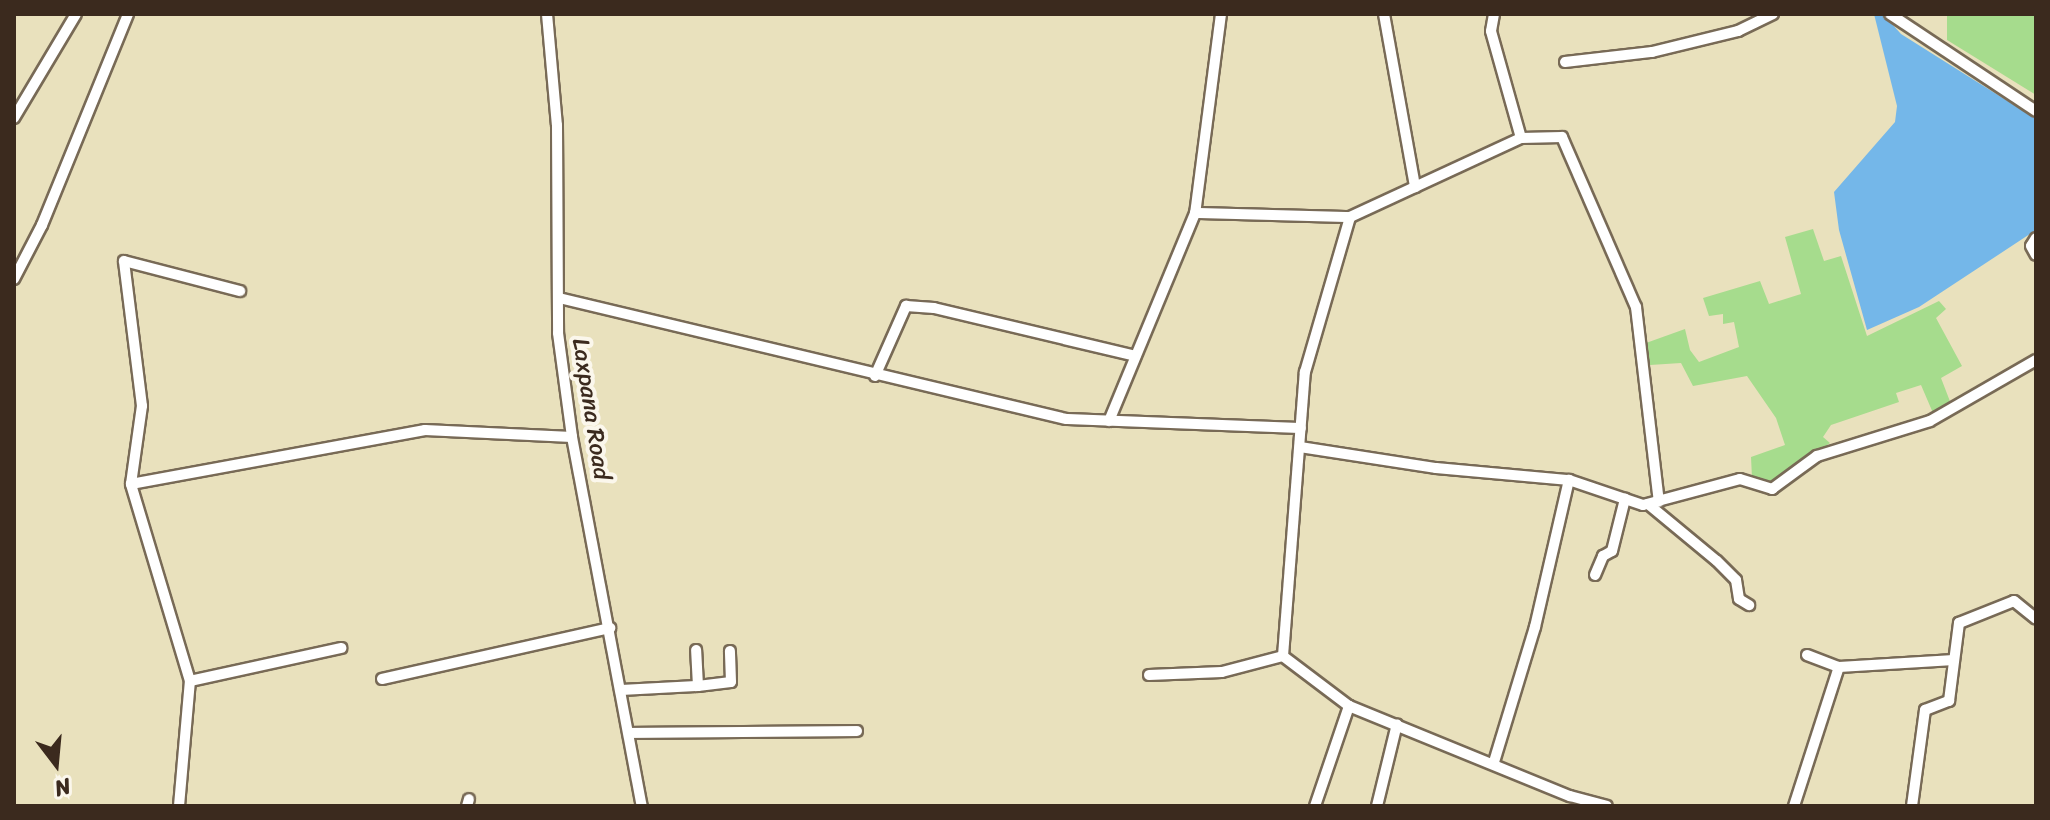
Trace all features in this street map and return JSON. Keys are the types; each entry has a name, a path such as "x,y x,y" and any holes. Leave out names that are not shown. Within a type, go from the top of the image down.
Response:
{"street":[{"path":"14,118 76,14"},
{"path":"14,279 42,225 128,14"},
{"name":"Laxpana Road","path":"547,14 557,125 558,333 572,437 642,806"},
{"path":"1109,421 1195,213 1221,14"},
{"path":"1384,14 1415,187"},
{"path":"1494,14 1491,31 1521,138"},
{"path":"1565,62 1652,52 1738,31 1773,14"},
{"path":"1890,14 1902,27 2036,111"},
{"path":"1195,213 1350,217 1521,138 1562,137 1636,307 1654,503 1727,570 1736,580 1739,599 1749,605"},
{"path":"1283,656 1305,372 1350,217"},
{"path":"2036,238 2031,246 2036,255"},
{"path":"179,806 190,681 131,484 142,406 124,261 240,291"},
{"path":"559,298 875,376 1066,419 1301,428"},
{"path":"875,376 906,306 934,308 1135,356"},
{"path":"1300,447 1436,468 1569,480 1625,499 1654,503 1740,479 1772,489 1817,456 1930,421 2036,360"},
{"path":"131,484 425,430 572,437"},
{"path":"1494,762 1535,627 1569,480"},
{"path":"1595,575 1603,556 1612,551 1625,499"},
{"path":"1912,806 1925,710 1949,701 1959,623 2014,601 2036,619"},
{"path":"382,679 610,628"},
{"path":"190,681 341,648"},
{"path":"696,650 698,686"},
{"path":"621,690 731,682 730,651"},
{"path":"1807,655 1839,667 1954,660"},
{"path":"1149,675 1222,672 1283,656"},
{"path":"1283,656 1349,706 1494,762 1570,796 1607,806"},
{"path":"1794,806 1839,667"},
{"path":"1315,806 1349,706"},
{"path":"1377,806 1397,724"},
{"path":"629,733 857,731"}],"green space":[{"path":"1947,14 2036,14 2036,95 1947,40"},
{"path":"1813,229 1824,261 1841,256 1867,336 1939,301 1946,309 1936,318 1962,366 1941,378 1951,404 1933,413 1921,385 1896,393 1899,402 1831,425 1823,437 1830,443 1771,484 1752,478 1751,457 1785,445 1776,418 1747,376 1693,386 1681,363 1650,365 1646,343 1685,329 1690,350 1699,362 1739,347 1734,322 1723,324 1723,314 1709,316 1703,298 1760,281 1769,304 1801,294 1785,237"}],"water":[{"path":"1874,14 1883,14 1901,34 2036,119 2036,230 1919,307 1867,330 1839,230 1834,192 1895,122 1897,106"}]}
